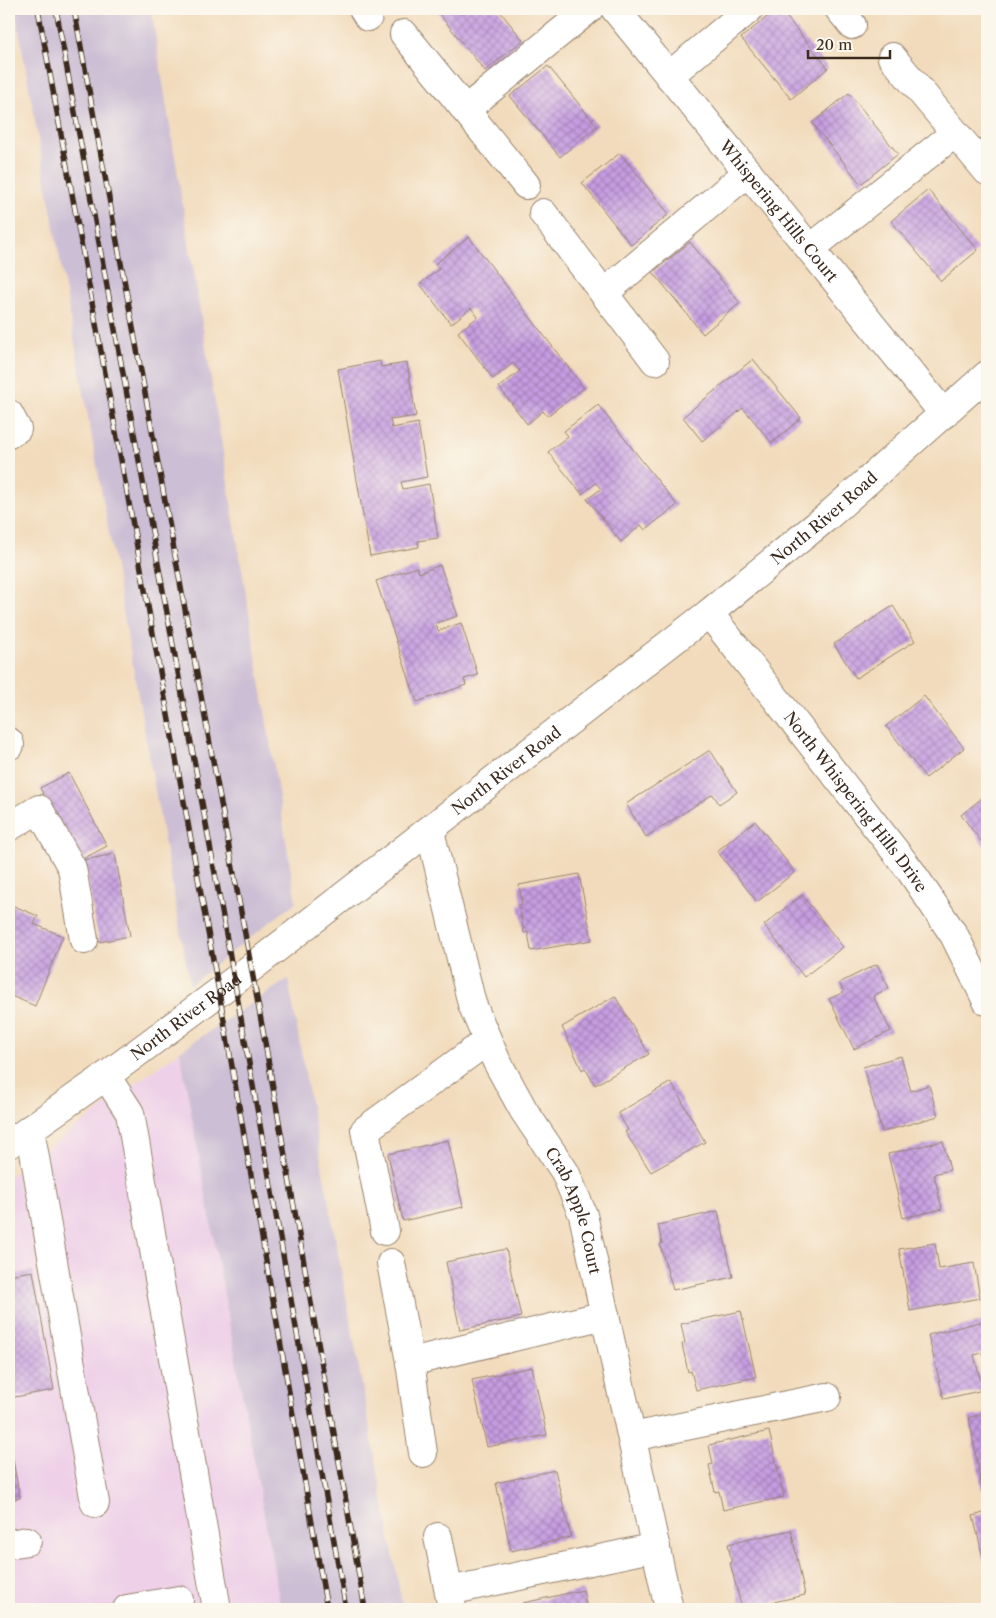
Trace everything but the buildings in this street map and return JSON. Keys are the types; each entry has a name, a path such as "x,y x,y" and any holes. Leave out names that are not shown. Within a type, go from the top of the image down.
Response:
{"street":[{"path":"465,110 589,9"},
{"name":"Whispering Hills Court","path":"615,9 944,414"},
{"path":"670,76 749,9"},
{"path":"404,34 526,185"},
{"path":"892,57 987,171"},
{"path":"810,249 955,133"},
{"path":"604,294 748,172"},
{"path":"542,213 655,361"},
{"name":"North River Road","path":"19,1137 106,1076 430,831 709,613 828,516 987,375"},
{"path":"9,414 17,429 9,434"},
{"name":"North Whispering Hills Drive","path":"709,613 910,870 954,935 987,1001"},
{"path":"9,827 39,810 72,868 84,940"},
{"name":"Crab Apple Court","path":"430,831 464,979 472,1004 487,1041 524,1111 565,1172 583,1215 669,1609"},
{"path":"385,1231 365,1130 487,1041"},
{"path":"106,1076 130,1113 217,1609"},
{"path":"19,1137 95,1502"},
{"path":"391,1263 410,1362 423,1453"},
{"path":"410,1362 605,1315"},
{"path":"632,1436 827,1397"},
{"path":"438,1537 451,1600 656,1547"},
{"path":"127,1609 179,1600"}],"shaded area":[{"path":"15,9 151,9 296,902 190,985"},
{"path":"288,979 403,1609 281,1609 180,1051"},
{"path":"180,1051 281,1609 9,1609 9,1177"}],"railway":[{"path":"38,9 219,992 327,1609"},
{"path":"56,9 223,917 346,1609"},
{"path":"74,9 263,1031 365,1609"}]}
